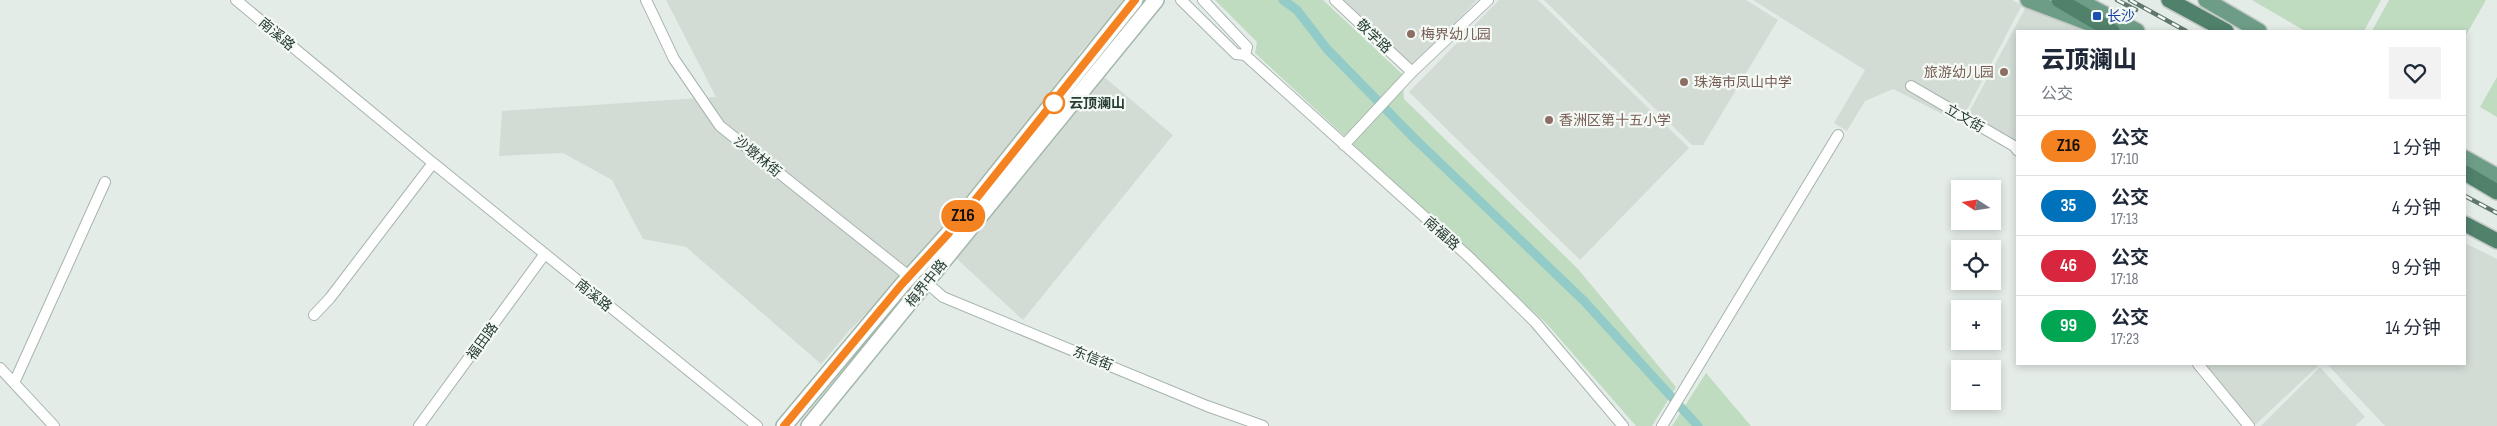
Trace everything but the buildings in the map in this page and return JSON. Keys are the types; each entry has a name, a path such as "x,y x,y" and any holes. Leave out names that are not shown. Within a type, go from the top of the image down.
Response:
{"highway":[{"path":"2060,0 2109,30"},
{"path":"2169,0 2222,29"},
{"path":"2466,174 2497,192"},
{"path":"2466,225 2497,241"}],"main road":[{"name":"梅界中路","path":"784,426 948,234 1135,0"},
{"name":"梅界中路","path":"809,426 1156,0"},
{"path":"2028,0 2108,30"},
{"path":"2078,0 2135,30"},
{"path":"2182,0 2222,29"},
{"path":"2206,0 2257,30"},
{"path":"2466,159 2497,176"},
{"path":"2466,217 2497,233"}],"street":[{"name":"南溪路","path":"236,0 544,255 757,426"},
{"name":"沙墩林街","path":"646,0 674,59 720,126 910,277"},
{"path":"1181,0 1236,54 1245,55 1247,46 1203,0"},
{"name":"敬学路","path":"1335,0 1412,72"},
{"path":"1344,144 1412,72 1488,0"},
{"name":"南福路","path":"1245,55 1469,257 1535,322 1623,426"},
{"name":"立文街","path":"1911,86 2016,148"},
{"path":"1662,426 1838,135"},
{"path":"314,315 330,298 433,163"},
{"path":"14,383 105,182"},
{"name":"福田路","path":"419,426 544,255"},
{"name":"东信街","path":"927,283 943,297 1207,406 1262,426"},
{"path":"2199,365 2249,426"},
{"path":"0,368 54,426"}],"shaded area":[{"path":"666,0 1127,0 1078,55 1173,135 1023,320 944,247 877,303 849,331 821,364 686,247 643,239 612,180 563,153 499,156 502,111 716,97"},
{"name":"梅界幼儿园","path":"1341,0 1477,0 1412,68"},
{"name":"香洲区第十五小学","path":"1499,0 1538,0 1689,148 1580,260 1409,92"},
{"name":"珠海市凤山中学","path":"1544,0 1746,0 1778,20 1703,145 1692,145"},
{"path":"1753,0 2012,0 2022,5 1960,123 1893,89 1865,101 1847,131 1834,123 1865,70"},
{"name":"旅游幼儿园","path":"2027,5 2081,30 2016,30 2016,143 1968,114"},
{"path":"2466,244 2497,259 2497,426 2385,426 2328,365 2466,365"},
{"path":"2208,365 2318,366 2255,425 2205,367"},
{"path":"2320,367 2365,417 2355,426 2261,426"}],"green space":[{"path":"1215,0 1323,0 1402,74 1404,99 1578,269 1676,387 1652,426 1636,426 1547,324 1255,53 1257,42"},
{"path":"2252,0 2381,0 2365,30 2303,30"},
{"path":"2389,0 2486,0 2466,35 2466,30 2373,30"},
{"path":"2497,77 2497,117 2480,107"},
{"path":"1706,373 1751,426 1672,426"}],"waterway":[{"path":"1283,0 1297,10 1327,49 1414,138 1584,301 1698,426"}],"railway":[{"path":"2117,0 2136,10"},
{"path":"2130,0 2184,30"},
{"path":"2466,197 2497,213"}],"bus line":[{"name":"Z16","path":"784,426 902,284 948,234 1135,0"}],"place":[{"name":"长沙","path":"2097,16"},
{"name":"梅界幼儿园","path":"1411,34"},
{"name":"旅游幼儿园","path":"2004,72"},
{"name":"珠海市凤山中学","path":"1684,82"},
{"name":"云顶澜山","path":"1054,103"},
{"name":"香洲区第十五小学","path":"1549,120"}]}
